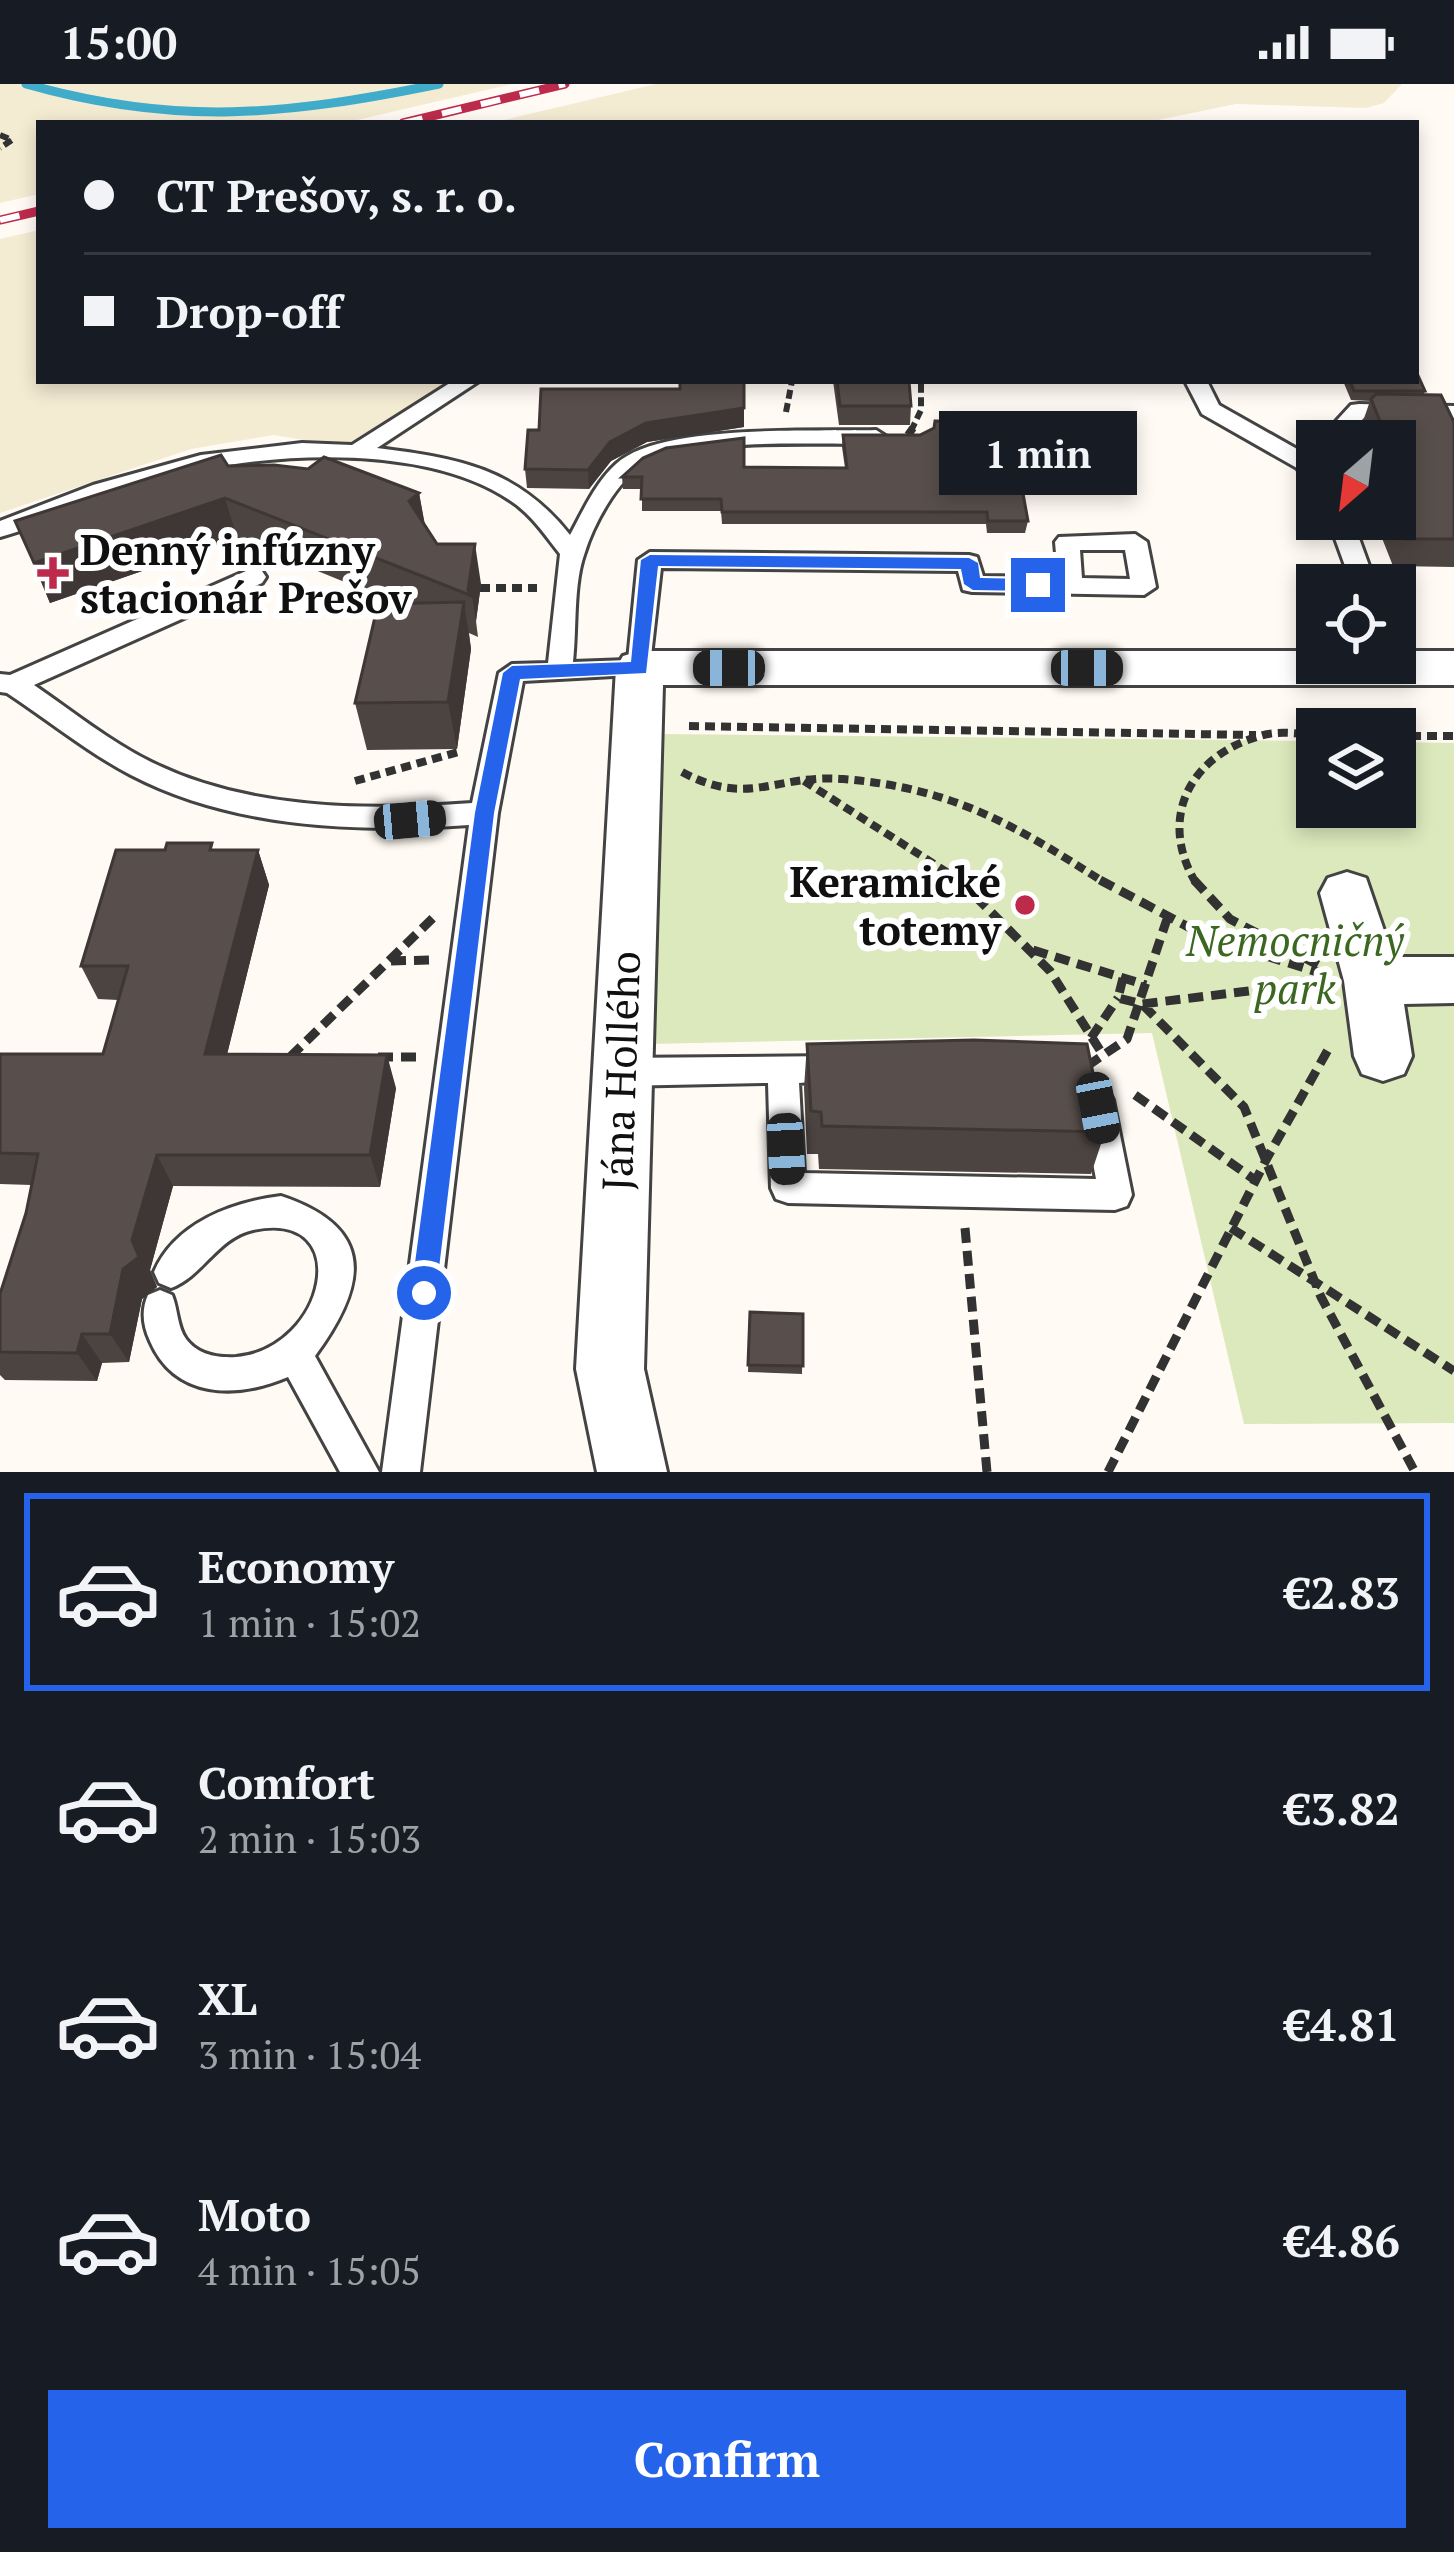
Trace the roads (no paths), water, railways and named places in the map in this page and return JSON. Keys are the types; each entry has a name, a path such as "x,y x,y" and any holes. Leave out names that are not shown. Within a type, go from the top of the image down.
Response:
{"street":[{"path":"640,668 1296,665"},
{"path":"1416,666 1454,668"},
{"name":"Jána Hollého","path":"632,1472 610,1370 640,668"},
{"path":"1347,892 1372,981 1360,1044"},
{"path":"1372,981 1454,980"}],"lane":[{"path":"357,451 462,384"},
{"path":"1198,384 1210,409 1296,455"},
{"path":"1349,420 1359,410 1454,412"},
{"path":"560,668 572,553 620,474 633,461 704,444 907,436"},
{"path":"0,530 164,468 255,450 357,451 471,470 518,494 572,553"},
{"path":"401,1472 484,813 512,673 640,668 650,560 969,563 973,584 1071,585"},
{"path":"6,683 254,577"},
{"path":"6,683 157,776 255,808 410,820 484,813"},
{"path":"783,1070 788,1188 1115,1195 1098,1058"},
{"path":"620,1072 877,1068"},
{"path":"262,1209 294,1213 317,1226 334,1249 341,1276 320,1330 295,1355 270,1370 238,1377 207,1375 182,1360 167,1340 165,1289 188,1249 234,1216 262,1209"},
{"path":"295,1355 361,1472"}],"waterway":[{"path":"26,84 133,106 232,112 332,103 439,84"}],"railway":[{"path":"415,120 565,84"},
{"path":"0,220 36,212"}],"place":[{"name":"Denný infúzny stacionár Prešov","path":"53,573"},
{"name":"Keramické totemy","path":"1025,905"}],"park label":[{"name":"Nemocničný park","path":"1295,964"}]}
